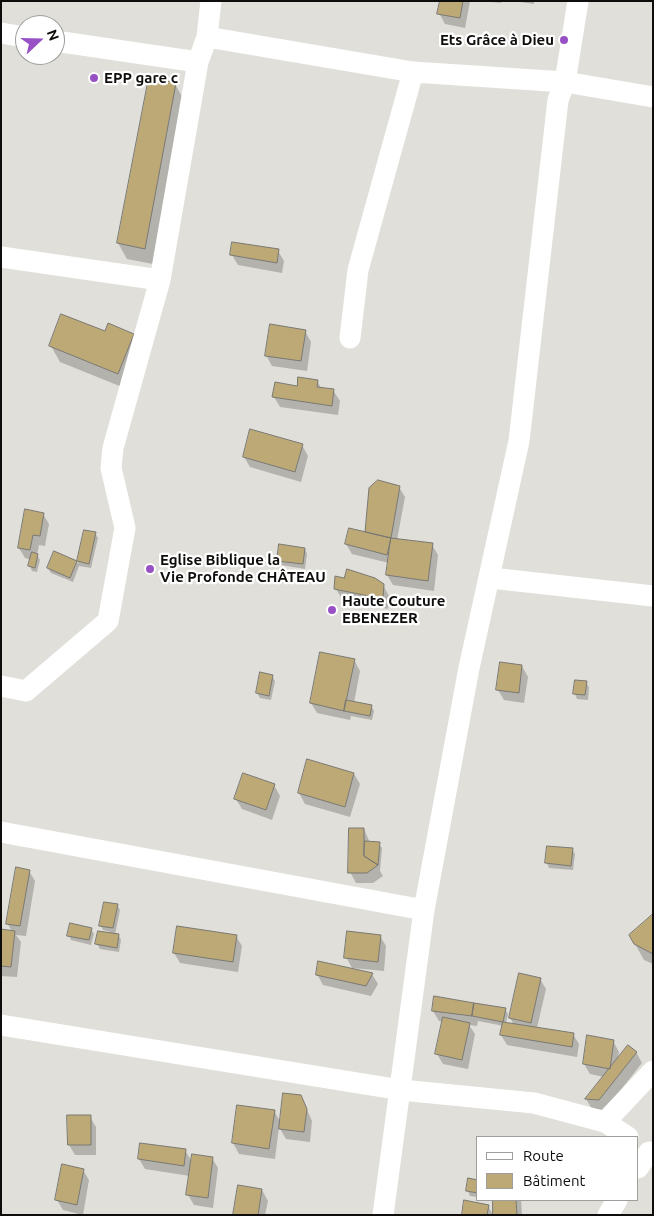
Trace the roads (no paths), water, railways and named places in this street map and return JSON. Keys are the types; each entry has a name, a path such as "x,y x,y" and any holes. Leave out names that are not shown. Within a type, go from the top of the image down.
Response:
{"street":[{"path":"1,686 26,691 108,621 125,528 111,468 113,448 160,280 198,62 207,37 211,1"},
{"path":"383,1215 424,910 469,668 491,578 519,441 558,100 565,82 578,1"},
{"path":"1,33 15,35"},
{"path":"207,37 413,72 565,82 653,97"},
{"path":"65,42 198,62"},
{"path":"350,338 358,270 413,72"},
{"path":"1,257 160,280"},
{"path":"491,578 653,596"},
{"path":"1,832 424,910"},
{"path":"1,1025 401,1090 534,1103 605,1122 626,1136"},
{"path":"605,1122 653,1072"},
{"path":"608,1215 616,1201"}],"place":[{"name":"Ets Grâce à Dieu","path":"564,40"},
{"name":"EPP gare c","path":"94,78"},
{"name":"Eglise Biblique la Vie Profonde CHÂTEAU","path":"150,569"},
{"name":"Haute Couture EBENEZER","path":"332,610"}]}
